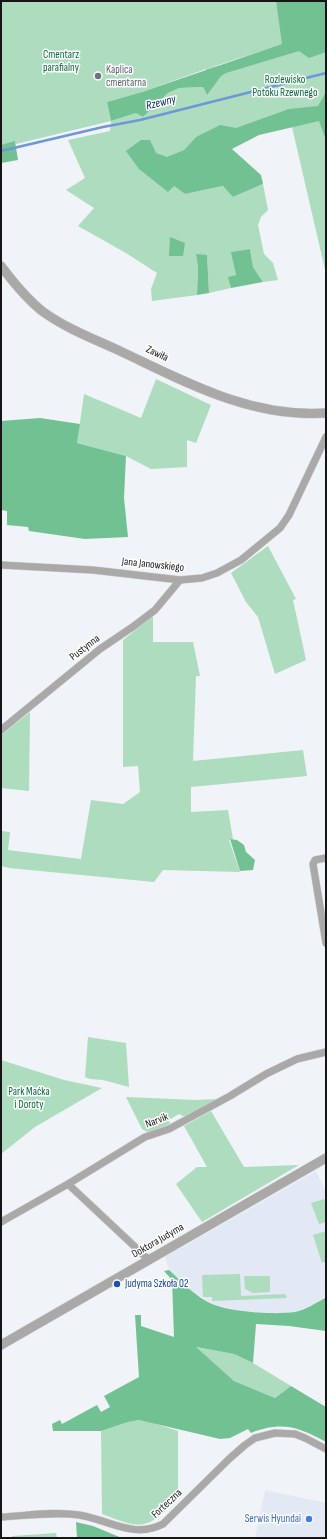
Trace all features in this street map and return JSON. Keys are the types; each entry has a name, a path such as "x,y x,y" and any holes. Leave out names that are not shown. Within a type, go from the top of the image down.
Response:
{"street":[{"name":"Zawiła","path":"1,266 28,299 55,320 208,391 244,404 274,411 326,413"},
{"name":"Jana Janowskiego","path":"1,565 93,570 180,580 202,578 226,569 241,560 280,528 290,515 326,436"},
{"name":"Pustynna","path":"1,730 100,649 155,610 180,580"},
{"path":"326,858 315,860 313,864 326,943"},
{"name":"Narvik","path":"1,1222 68,1184 145,1137 169,1129 230,1096 266,1074 297,1059 326,1052"},
{"name":"Doktora Judyma","path":"1,1345 326,1158"},
{"path":"68,1184 149,1260"},
{"name":"Forteczna","path":"1,1517 66,1514 78,1515 103,1522 124,1531 133,1533 147,1532 156,1529 163,1524 229,1459 255,1438 275,1433 290,1434 305,1438 326,1449"}],"shaded area":[{"path":"316,1171 326,1191 326,1297 296,1312 278,1314 240,1311 212,1304 190,1289 169,1270 165,1257"},
{"path":"265,1490 326,1503 326,1538 255,1538"}],"green space":[{"path":"1,1 276,1 283,44 209,68 326,40 326,127 321,127 326,141 326,274 292,127 196,137 184,150 167,158 156,153 141,140 174,186 185,194 224,186 233,197 263,184 268,210 261,217 258,225 264,254 273,263 278,280 263,282 253,267 250,249 232,252 236,275 229,277 231,288 209,293 207,255 196,255 198,268 197,295 152,301 151,289 157,273 126,253 78,226 94,208 66,190 85,178 68,140 110,131 111,121 16,144 15,142 1,145","holes":["206,69 207,95 203,87 179,88 168,93 143,117 136,113 111,121 107,102 142,92"]},
{"path":"276,1 326,1 326,52 309,58 299,51 226,73 221,76 207,95 203,87 179,88 168,93 143,117 136,113 111,121 107,102 142,92 282,44"},
{"path":"326,92 326,141 319,121 259,135 232,149 261,175 263,184 233,197 223,186 185,194 174,186 168,192 139,169 126,151 141,140 150,140 156,153 167,157 184,150 196,137 220,125 236,128 289,109 318,106"},
{"path":"15,141 18,160 1,163 1,145"},
{"path":"170,237 185,243 183,256 169,256"},
{"path":"250,249 253,267 263,282 231,288 228,277 236,275 231,252"},
{"path":"196,254 207,255 209,293 197,295 198,268"},
{"path":"156,379 211,405 196,443 187,440 187,467 151,469 126,456 77,443 84,394 141,418"},
{"path":"40,418 80,424 77,443 126,456 124,498 128,537 85,539 29,531 28,527 7,525 7,511 1,510 1,421"},
{"path":"268,546 296,599 293,600 306,660 275,674 258,617 246,602 231,573"},
{"path":"153,616 153,642 193,642 200,676 196,676 193,761 303,750 307,776 191,787 191,812 228,810 233,839 229,840 240,872 163,870 154,882 1,866 1,831 10,832 8,850 81,859 91,800 123,804 140,792 138,766 123,767 123,640"},
{"path":"30,712 29,791 1,788 1,735"},
{"path":"230,839 237,840 244,845 246,852 255,860 253,870 240,871"},
{"path":"88,1037 126,1043 129,1087 85,1077"},
{"name":"Park Maćka i Doroty","path":"1,1060 64,1080 102,1088 35,1127 1,1154"},
{"path":"126,1097 195,1100 219,1099 185,1117 179,1114 169,1120 170,1124 149,1133 142,1129"},
{"path":"211,1111 244,1167 299,1165 202,1222 176,1184 197,1167 207,1167 184,1126"},
{"path":"324,1199 326,1205 326,1222 319,1224 311,1203"},
{"path":"326,1231 326,1261 322,1263 313,1235"},
{"path":"169,1270 189,1289 206,1301 220,1307 241,1311 265,1313 295,1312 307,1308 325,1298 326,1331 289,1326 256,1324 253,1363 234,1354 196,1347 234,1381 275,1398 291,1386 326,1407 326,1442 298,1429 290,1427 272,1427 251,1433 248,1429 230,1438 220,1439 139,1420 101,1431 53,1431 52,1424 60,1420 62,1424 97,1405 101,1412 110,1407 104,1396 139,1377 135,1315 141,1315 141,1326 174,1337 172,1280 164,1271"},
{"path":"240,1274 241,1296 285,1294 287,1298 212,1301 212,1297 203,1297 202,1275"},
{"path":"244,1276 270,1276 270,1292 253,1293 245,1289"},
{"path":"195,1347 234,1354 253,1363 291,1386 275,1398 234,1381"},
{"path":"139,1420 178,1431 178,1499 151,1522 143,1524 127,1523 102,1514 101,1431"},
{"path":"76,1522 93,1526 122,1538 77,1538"},
{"path":"56,1533 57,1538 12,1538 12,1536"}],"waterway":[{"name":"Rzewny","path":"1,151 103,127 140,120 326,73"}],"place":[{"name":"Kaplica cmentarna","path":"98,76"},
{"name":"Judyma Szkoła 02","path":"117,1284"},
{"name":"Serwis Hyundai","path":"309,1519"}],"park label":[{"name":"Cmentarz parafialny","path":"61,61"},
{"name":"Rozlewisko Potoku Rzewnego","path":"285,86"}]}
